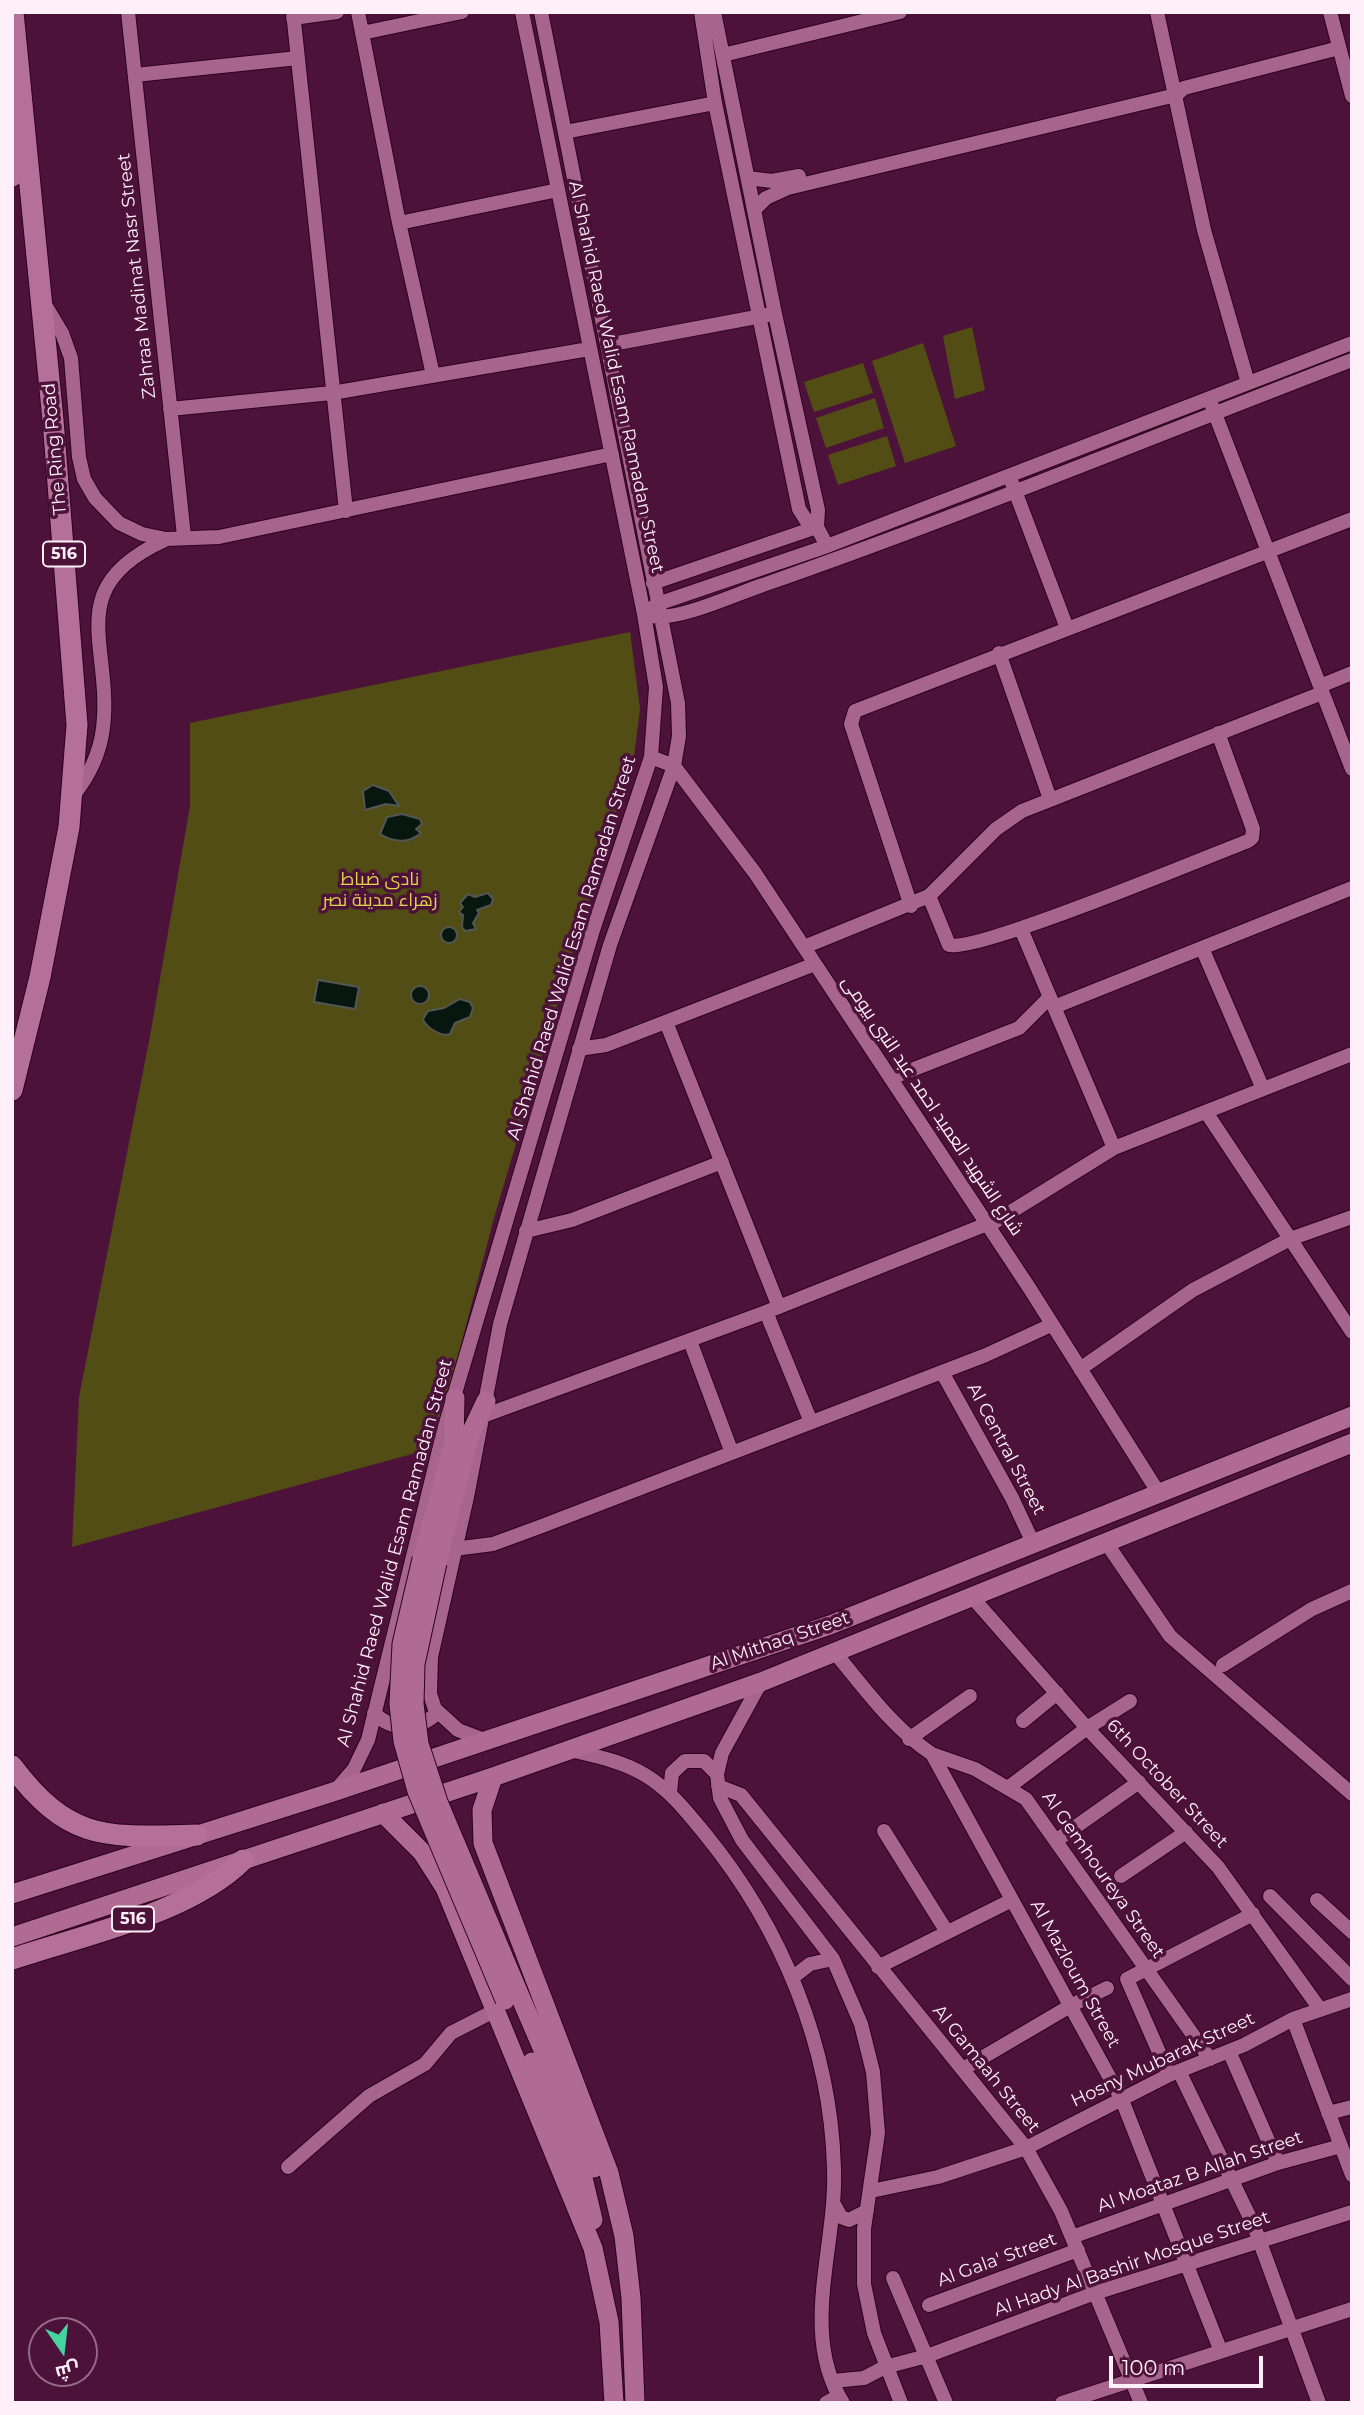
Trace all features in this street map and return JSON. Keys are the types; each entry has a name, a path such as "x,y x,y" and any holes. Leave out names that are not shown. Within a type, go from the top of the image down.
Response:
{"highway":[{"name":"The Ring Road","path":"12,1090 40,977 73,796 77,725 75,676 13,12"},
{"path":"12,176 19,82"},
{"path":"12,1766 40,1801 79,1827 115,1836 197,1835"},
{"name":"516","path":"12,1959 185,1901 216,1884 243,1860"}],"main road":[{"path":"455,1398 454,1442 430,1561 415,1664 414,1704 419,1744 507,2001 583,2178 593,2219 593,2248 609,2322 614,2403"},
{"path":"430,1561 469,1437 484,1408"},
{"name":"Al Mithaq Street","path":"12,1894 333,1792 830,1625 1352,1416"},
{"name":"Al Mithaq Street","path":"12,1937 570,1751 761,1682 836,1654 1105,1541 1352,1443"},
{"path":"493,1777 482,1810 483,1843 596,2135 609,2173 624,2236 634,2329 635,2403"},
{"path":"383,1813 413,1841 430,1863 587,2149 610,2213 624,2236"},
{"path":"430,1863 439,1847 449,1840 470,1838 483,1843"}],"street":[{"name":"Zahraa Madinat Nasr Street","path":"128,12 184,537"},
{"path":"337,12 293,15 346,511"},
{"path":"358,12 399,223 433,375"},
{"path":"362,33 462,12"},
{"name":"Al Shahid Raed Walid Esam Ramadan Street","path":"333,1792 359,1760 374,1713 411,1553 455,1398 593,930 651,757 656,723 656,687 644,614 522,12"},
{"name":"Al Shahid Raed Walid Esam Ramadan Street","path":"438,1712 430,1695 431,1657 500,1324 579,1049 631,881 674,766 679,736 678,703 541,12"},
{"path":"701,12 715,103 799,509 806,520 817,527 827,546"},
{"path":"714,12 818,510 817,527"},
{"path":"723,55 900,12"},
{"path":"1157,12 1178,90 1185,148 1204,230 1248,383"},
{"path":"1330,12 1352,96"},
{"path":"755,209 773,194 788,188 1339,48"},
{"path":"135,75 298,58"},
{"path":"748,178 788,179 1178,90"},
{"path":"565,132 715,103"},
{"path":"399,223 558,190"},
{"path":"41,299 62,333 71,359 79,457 89,489 102,507 119,523 142,534 166,539 219,537 612,454"},
{"path":"607,345 775,314"},
{"path":"659,611 1352,343"},
{"path":"170,409 332,393 589,349"},
{"path":"644,614 809,569 1352,360"},
{"path":"1209,398 1352,769"},
{"path":"1009,475 1067,628"},
{"path":"911,906 881,824 851,717 861,707 1352,519"},
{"path":"653,583 817,527"},
{"path":"73,796 91,769 103,729 96,628 102,597 125,563 166,539"},
{"path":"803,554 809,569"},
{"path":"999,653 1050,799"},
{"path":"804,947 929,897 1009,819 1050,799 1218,733 1352,673"},
{"path":"929,897 945,939 957,947 1021,929 1252,838 1253,829 1218,733"},
{"path":"651,757 674,766"},
{"name":"شارع الشهيد العميد احمد عبد النبى بيومى","path":"674,766 755,873 988,1225 1160,1495"},
{"path":"891,1078 1018,1028 1052,1002 1202,948 1352,888"},
{"path":"1021,929 1114,1148"},
{"path":"1202,948 1263,1089"},
{"path":"579,1049 600,1047 815,964"},
{"path":"666,1023 722,1162 811,1422"},
{"path":"484,1408 690,1341 988,1225 1114,1148 1352,1054"},
{"path":"1206,1112 1352,1332"},
{"path":"526,1231 572,1220 722,1162"},
{"path":"521,1180 540,1184"},
{"path":"1080,1369 1193,1290 1290,1239 1352,1217"},
{"path":"454,1549 493,1544 942,1372 1051,1325"},
{"path":"690,1341 732,1453"},
{"name":"Al Central Street","path":"942,1372 1012,1498 1034,1545"},
{"path":"1105,1541 1170,1636 1352,1794"},
{"path":"1223,1665 1312,1609 1352,1591"},
{"name":"6th October Street","path":"972,1597 1087,1728 1218,1867 1320,2010"},
{"name":"Al Mazloum Street","path":"836,1654 909,1739 932,1754 1072,2005 1122,2100 1165,2203 1220,2350"},
{"path":"717,1780 726,1743 761,1682"},
{"path":"1023,1721 1057,1693"},
{"path":"909,1739 970,1696"},
{"path":"1009,1787 1087,1728 1130,1701"},
{"path":"374,1713 386,1723 409,1727 428,1721 438,1712 458,1730 487,1741"},
{"path":"570,1751 628,1766 670,1793 741,1883 792,1978 813,2033 824,2076 833,2145 835,2206 821,2314 825,2359 833,2381 836,2401"},
{"name":"Al Gemhoureya Street","path":"932,1754 975,1769 1026,1799 1210,2059"},
{"path":"670,1793 672,1773 685,1761 704,1761 717,1780 723,1808 742,1840 833,1959 858,2013 873,2073 878,2133 863,2247 864,2284 870,2317 885,2367 901,2403"},
{"name":"Al Gamaah Street","path":"717,1780 741,1795 1026,2148 1075,2244 1141,2403"},
{"path":"1057,1840 1139,1782"},
{"path":"884,1831 947,1932"},
{"path":"1121,1876 1186,1832"},
{"path":"1270,1896 1352,1979"},
{"path":"1317,1899 1352,1932"},
{"path":"878,1967 1012,1900"},
{"path":"1253,1914 1127,1979 1174,2073 1233,2179 1259,2239 1319,2403"},
{"path":"792,1978 810,1964 833,1959"},
{"path":"963,2069 1072,2005 1107,1988"},
{"name":"Hosny Mubarak Street","path":"871,2191 938,2176 1026,2148 1174,2073 1229,2051 1293,2019 1352,1999"},
{"path":"288,2167 380,2088 425,2064 451,2033 507,2001"},
{"path":"1293,2019 1352,2175"},
{"path":"1229,2051 1278,2163"},
{"path":"1328,2113 1352,2107"},
{"name":"Al Moataz B Allah Street","path":"1075,2244 1165,2203 1278,2163 1341,2146"},
{"path":"835,2206 841,2217 849,2220 867,2211"},
{"name":"Al Hady Al Bashir Mosque Street","path":"833,2381 864,2378 885,2367 927,2356 1186,2262 1352,2212"},
{"name":"Al Gala' Street","path":"929,2305 1075,2244"},
{"path":"893,2278 946,2403"},
{"path":"1062,2403 1131,2378 1352,2309"}],"green space":[{"path":"972,327 985,390 955,399 943,336"},
{"path":"923,343 956,446 905,463 872,361"},
{"path":"863,363 873,393 814,412 804,382"},
{"path":"875,398 884,428 826,448 816,418"},
{"path":"887,436 896,466 838,485 828,455"},
{"name":"نادى ضباط زهراء مدينة نصر","path":"630,632 640,709 632,773 578,934 494,1218 434,1448 72,1547 79,1397 150,1036 190,806 190,723"}],"shaded area":[{"path":"373,785 389,791 399,806 386,804 365,810 363,791"},
{"path":"402,814 420,819 422,824 416,829 421,833 401,841 380,834 387,817"},
{"path":"488,893 493,899 491,905 477,910 479,913 473,923 476,929 465,931 462,927 463,915 459,912 463,907 460,903 468,894 475,897"},
{"path":"449,927 455,929 455,941 449,943 443,941 441,935 443,929"},
{"path":"318,980 359,987 355,1009 314,1002"},
{"path":"420,986 426,989 429,995 426,1001 420,1004 414,1001 411,995 414,989"},
{"path":"460,999 470,1002 473,1008 470,1017 455,1023 450,1034 439,1033 423,1019 428,1011 444,1008"}]}
